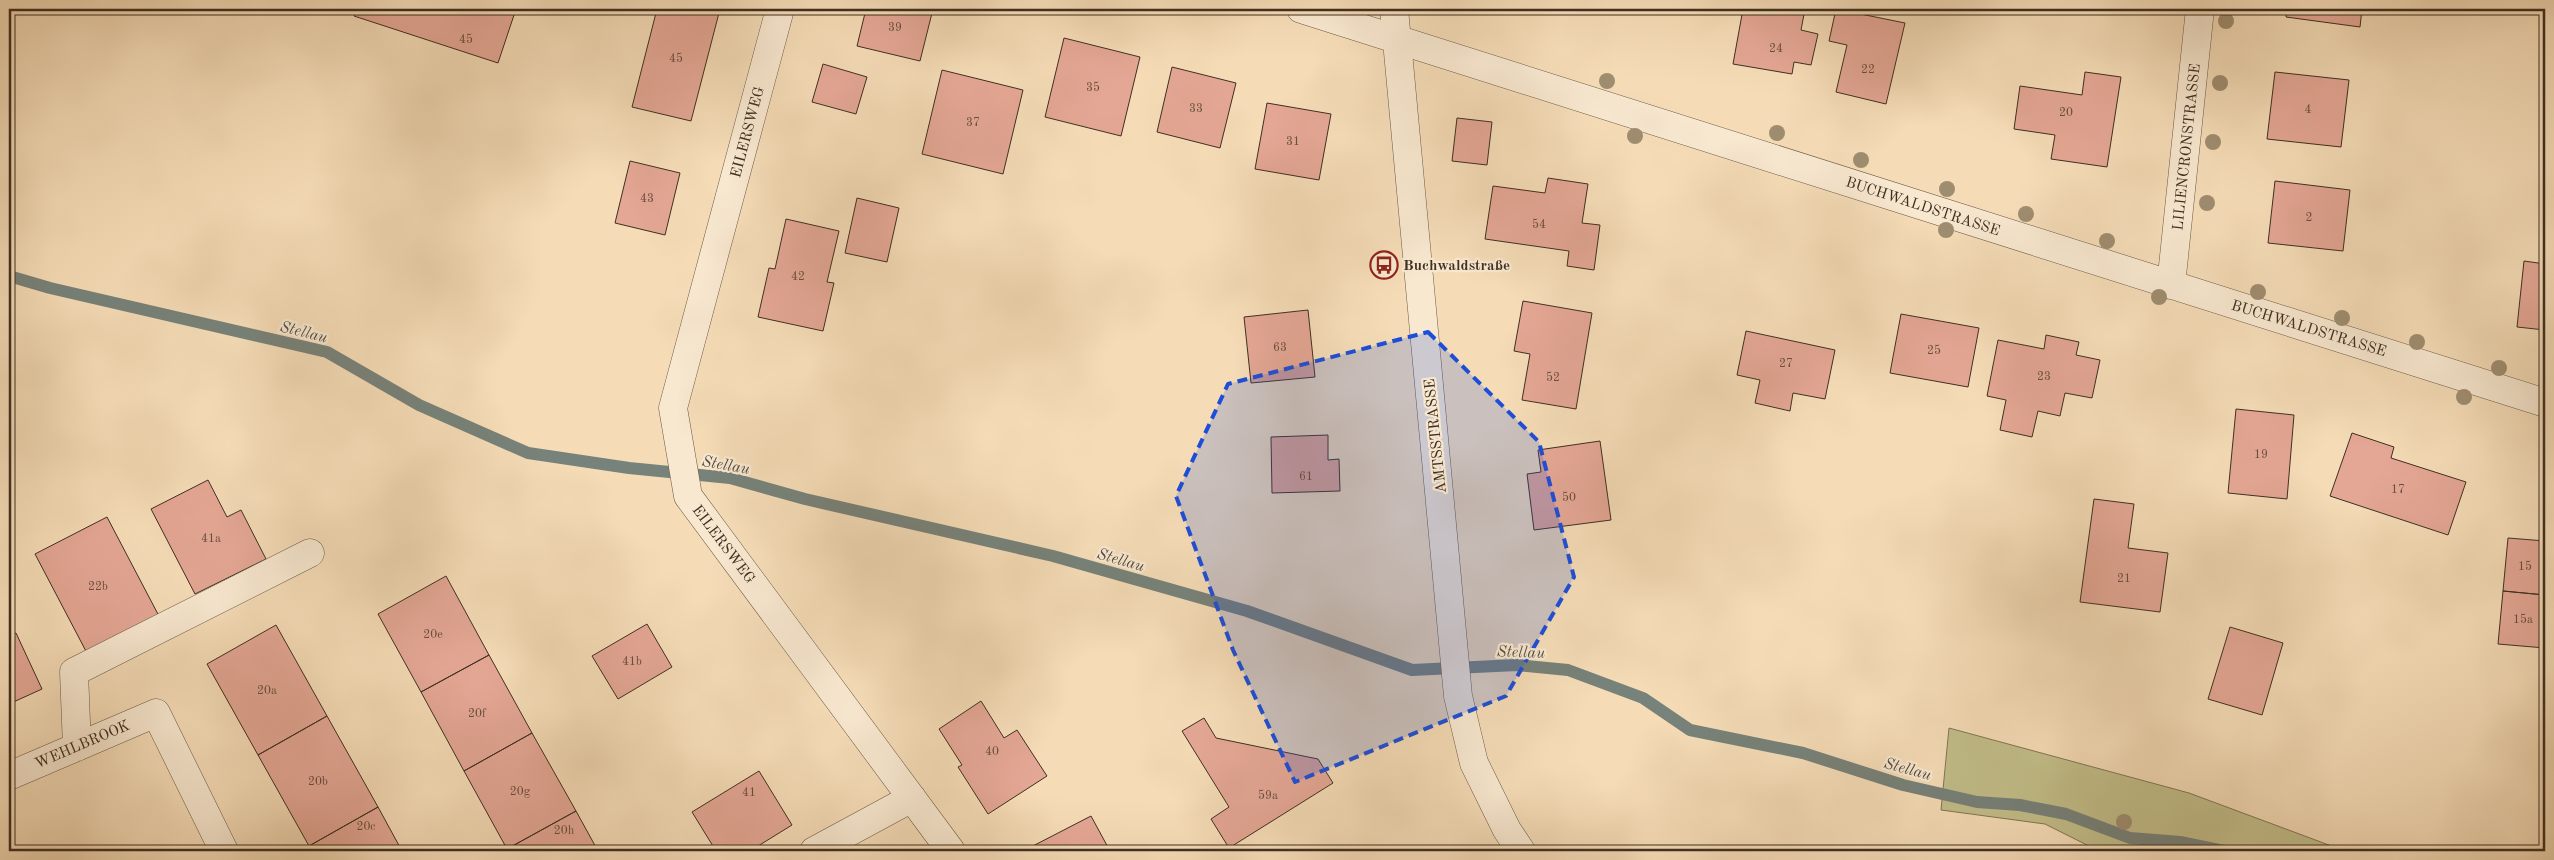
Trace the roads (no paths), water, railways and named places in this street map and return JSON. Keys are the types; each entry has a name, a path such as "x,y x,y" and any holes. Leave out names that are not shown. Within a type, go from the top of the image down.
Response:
{"street":[{"name":"EILERSWEG","path":"780,9 673,408 688,496 952,851"},
{"name":"BUCHWALDSTRASSE","path":"1301,9 2545,403"},
{"name":"AMTSSTRASSE","path":"1394,9 1451,599 1458,696 1474,763 1507,830 1521,851"},
{"name":"LILIENCRONSTRASSE","path":"2172,285 2200,9"},
{"path":"77,747 74,672 310,553"},
{"name":"WEHLBROOK","path":"9,776 156,713 224,851"},
{"path":"814,851 912,798"}],"waterway":[{"name":"Stellau","path":"9,276 50,288 327,352 419,405 528,453 629,468 730,478 805,499 1053,556 1247,611 1412,670 1517,665 1568,670 1643,698 1690,730 1803,753 1903,785 1977,802 2020,805 2066,814 2130,838 2180,842 2224,851"}],"place":[{"name":"Buchwaldstraße","path":"1384,265"}]}
